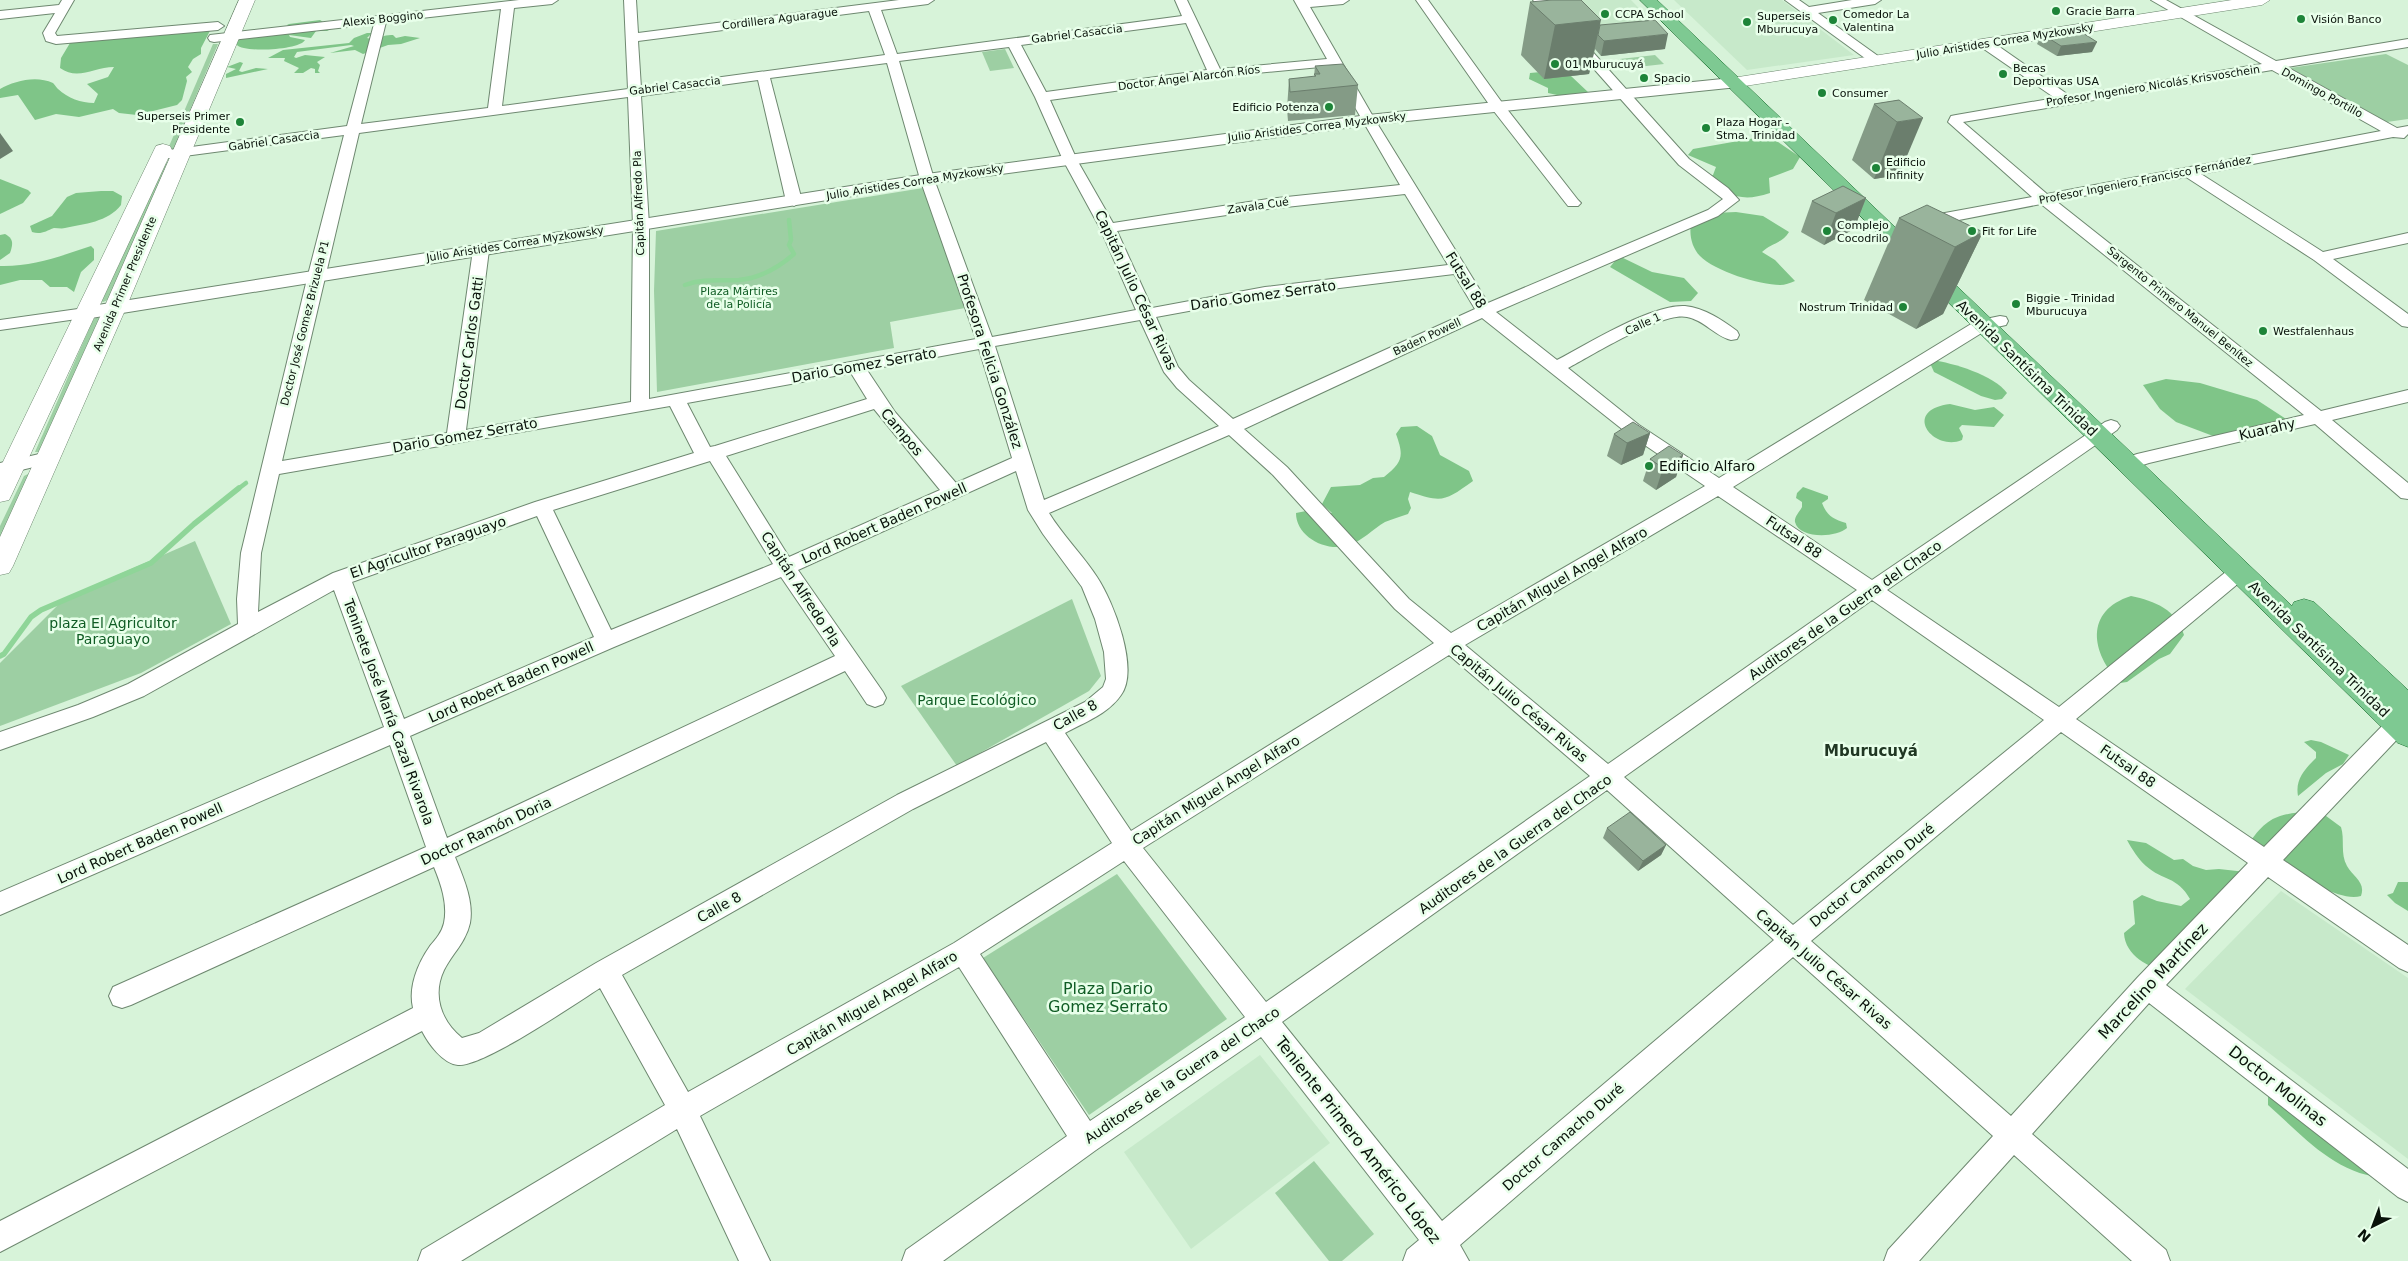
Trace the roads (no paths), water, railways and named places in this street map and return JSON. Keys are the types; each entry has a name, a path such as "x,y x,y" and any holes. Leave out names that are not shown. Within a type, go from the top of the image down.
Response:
{"main road":[{"name":"Avenida Primer Presidente","path":"0,494 7,468 101,310 181,153 230,0"},
{"name":"Avenida Primer Presidente","path":"0,566 48,458 101,310 160,155 221,33 247,0"},
{"name":"Avenida Santísima Trinidad","path":"1648,0 1740,82 1807,146 1898,226 1991,323 2405,714"},
{"name":"Avenida Santísima Trinidad","path":"1663,0 1740,82"},
{"name":"Julio Aristides Correa Myzkowsky","path":"1740,82 2262,0"},
{"name":"Avenida Santísima Trinidad","path":"2136,461 2239,572 2405,714"}],"street":[{"name":"Alexis Boggino","path":"65,4 49,33 50,38 56,40 221,33 381,19 456,6 508,5 552,0"},
{"name":"Capitán Alfredo Pla","path":"630,0 641,225 640,406"},
{"path":"820,0 823,13"},
{"name":"Cordillera Aguarague","path":"632,38 928,0"},
{"path":"1181,0 1215,73"},
{"path":"1301,2 1344,0"},
{"path":"1422,0 1498,107 1573,204"},
{"path":"1539,0 1624,95"},
{"path":"1791,0 1878,61"},
{"path":"1807,11 1875,0"},
{"name":"Domingo Portillo","path":"2158,0 2272,66 2401,131 2408,140"},
{"name":"Futsal 88","path":"1301,2 1368,120 1484,311 1633,429 1872,590 2408,960"},
{"path":"0,15 65,4"},
{"path":"495,110 508,5"},
{"name":"Profesora Felicia González","path":"874,7 892,58 927,179 986,344 1038,510 1047,528 1093,587 1116,650 1118,670 1116,686 1104,698"},
{"name":"Doctor José Gomez Brizuela P1","path":"249,629 247,599 251,552 316,275 381,19"},
{"name":"Gabriel Casaccia","path":"160,155 1190,20"},
{"name":"Capitán Julio César Rivas","path":"1013,43 1042,97 1070,160 1108,228 1170,368 1198,399 1232,427 1306,497 1402,604 1608,778 2155,1261"},
{"name":"Profesor Ingeniero Nicolás Krisvoschein","path":"1956,119 2408,43"},
{"path":"1986,44 2067,100"},
{"name":"Doctor Ángel Alarcón Ríos","path":"1042,97 1215,73 1335,62"},
{"path":"763,75 794,201"},
{"name":"Julio Aristides Correa Myzkowsky","path":"0,325 927,179 1368,120 1740,82"},
{"name":"Baden Powell","path":"1038,510 1232,427 1484,311 1713,213 1731,200 1728,194 1696,173 1624,95"},
{"name":"Sargento Primero Manuel Benítez","path":"1956,119 1956,124 2044,199 2318,417 2408,493"},
{"name":"Profesor Ingeniero Francisco Fernández","path":"1898,226 2190,173 2401,131"},
{"path":"2190,173 2320,257 2408,322"},
{"name":"Zavala Cué","path":"1108,228 1268,204 1409,189"},
{"path":"2320,257 2408,238"},
{"name":"Doctor Carlos Gatti","path":"456,436 481,250"},
{"name":"Dario Gomez Serrato","path":"270,469 640,406 675,398 986,344 1265,292 1459,269"},
{"name":"Calle 1","path":"1557,367 1658,316 1682,311 1706,318 1731,336"},
{"name":"Capitán Miguel Angel Alfaro","path":"433,1261 683,1110 963,951 1450,644 1720,486 1991,323"},
{"name":"Campos","path":"856,366 865,385 877,402 953,493"},
{"name":"Kuarahy","path":"2136,461 2408,396"},
{"name":"Capitán Alfredo Pla","path":"675,398 785,567 847,660 875,698"},
{"name":"El Agricultor Paraguayo","path":"0,741 135,691 249,629 312,591 340,578 542,507 877,402"},
{"name":"Auditores de la Guerra del Chaco","path":"918,1261 1086,1140 1263,1020 1872,590 2104,430"},
{"path":"7,468 48,458"},
{"name":"Lord Robert Baden Powell","path":"0,904 606,640 785,567 1023,461"},
{"path":"542,507 606,640"},
{"name":"Doctor Camacho Duré","path":"1418,1261 1446,1252 1792,941 2239,572"},
{"name":"Teninete José María Cazal Rivarola","path":"340,578 399,731 439,853 455,893 458,914 456,932"},
{"name":"Doctor Ramón Doria","path":"122,996 439,853 847,660"},
{"name":"Calle 8","path":"456,932 432,966 426,986 425,1003 432,1024 443,1041 458,1052 485,1044 606,971 906,802 1093,708 1104,698"},
{"name":"Marcelino Martínez","path":"1898,1261 2014,1136 2147,986 2405,714"},
{"name":"Teniente Primero Américo López","path":"1050,729 1127,846 1446,1252"},
{"path":"963,951 1086,1140"},
{"path":"606,971 683,1110 755,1261"},
{"name":"Doctor Molinas","path":"2147,986 2408,1188"},
{"path":"0,1237 428,1014"}],"waterway":[{"path":"685,285 705,281 747,279 761,275 782,264 794,254 789,245 791,240 789,220"},
{"path":"238,489 246,483"},
{"path":"0,656 4,654 31,617 41,610 151,563 194,524 239,488"}],"place":[{"name":"Gracie Barra","path":"2056,11"},
{"name":"CCPA School","path":"1605,14"},
{"name":"Visión Banco","path":"2301,19"},
{"name":"Comedor La Valentina","path":"1833,20"},
{"name":"Superseis Mburucuya","path":"1747,22"},
{"name":"01 Mburucuyá","path":"1555,64"},
{"name":"Becas Deportivas USA","path":"2003,74"},
{"name":"Spacio","path":"1644,78"},
{"name":"Consumer","path":"1822,93"},
{"name":"Edificio Potenza","path":"1329,107"},
{"name":"Superseis Primer Presidente","path":"240,122"},
{"name":"Plaza Hogar - Stma. Trinidad","path":"1706,128"},
{"name":"Edificio Infinity","path":"1876,168"},
{"name":"Complejo Cocodrilo","path":"1827,231"},
{"name":"Fit for Life","path":"1972,231"},
{"name":"Biggie - Trinidad Mburucuya","path":"2016,304"},
{"name":"Nostrum Trinidad","path":"1903,307"},
{"name":"Westfalenhaus","path":"2263,331"},
{"name":"Edificio Alfaro","path":"1649,466"}],"district":[{"name":"Mburucuyá","path":"1871,751"}],"park label":[{"name":"Plaza Mártires de la Policía","path":"739,297"},
{"name":"plaza El Agricultor Paraguayo","path":"113,632"},
{"name":"Parque Ecológico","path":"977,700"},
{"name":"Plaza Dario Gomez Serrato","path":"1108,997"}]}
